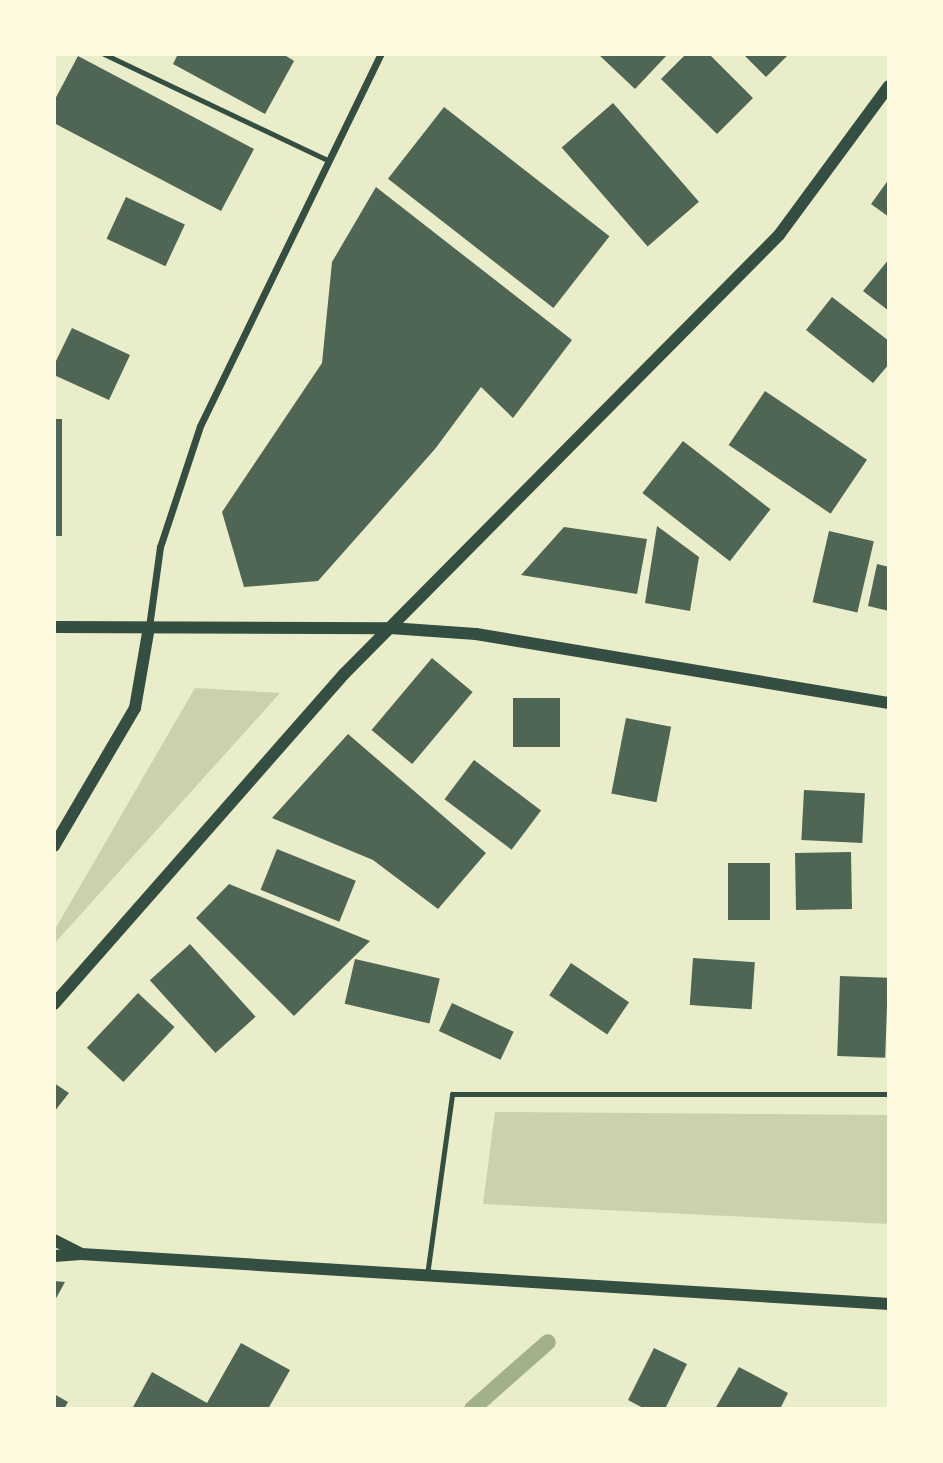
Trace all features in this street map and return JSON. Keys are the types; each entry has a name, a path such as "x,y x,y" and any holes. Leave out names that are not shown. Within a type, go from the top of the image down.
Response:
{"street":[{"path":"54,846 135,708 160,547 200,426 381,54"},
{"path":"54,1004 334,685 779,235 889,86"},
{"path":"54,627 390,628 476,634 889,704"},
{"path":"54,1240 81,1254"},
{"path":"54,1256 81,1254 889,1304"}],"lane":[{"path":"104,54 329,161"},
{"path":"427,1276 452,1094 889,1094"}],"green space":[{"path":"195,688 280,693 54,944 54,931"},
{"path":"495,1112 889,1115 889,1224 483,1204"}],"building":[{"path":"178,54 283,54 294,61 265,114 173,64"},
{"path":"598,54 668,54 635,89"},
{"path":"686,54 709,54 753,98 717,134 661,79"},
{"path":"743,54 789,54 766,77"},
{"path":"78,56 254,149 221,211 54,123 54,101"},
{"path":"613,103 699,202 648,246 562,148"},
{"path":"444,107 609,236 553,308 388,179"},
{"path":"889,179 889,217 871,204"},
{"path":"376,187 572,340 513,418 481,387 435,449 318,581 244,587 222,512 322,363 332,262"},
{"path":"126,197 185,224 165,266 107,239"},
{"path":"889,259 889,311 863,291"},
{"path":"832,297 889,341 889,364 873,383 806,330"},
{"path":"72,328 130,355 109,400 54,375 54,365"},
{"path":"765,391 867,460 831,514 729,445"},
{"path":"54,419 62,419 62,536 54,536"},
{"path":"683,441 770,509 730,561 642,493"},
{"path":"657,526 699,557 690,611 645,603"},
{"path":"564,527 647,539 637,594 521,575"},
{"path":"829,531 874,541 857,612 813,602"},
{"path":"877,564 889,567 889,611 868,606"},
{"path":"432,658 473,692 412,764 372,730"},
{"path":"513,698 560,698 560,747 513,747"},
{"path":"626,718 671,727 656,802 611,794"},
{"path":"348,734 486,853 438,909 373,860 272,818"},
{"path":"474,760 541,811 512,850 445,799"},
{"path":"804,790 865,793 862,843 801,840"},
{"path":"277,849 356,881 339,922 261,890"},
{"path":"851,852 852,909 796,910 795,853"},
{"path":"728,863 770,863 770,920 728,920"},
{"path":"229,884 370,941 294,1016 196,918"},
{"path":"190,944 256,1017 215,1053 150,980"},
{"path":"693,958 755,962 752,1009 690,1005"},
{"path":"355,959 440,979 429,1023 345,1004"},
{"path":"571,963 629,1002 607,1034 549,995"},
{"path":"840,976 888,978 885,1058 837,1056"},
{"path":"138,993 175,1027 123,1082 87,1048"},
{"path":"452,1003 514,1032 501,1060 439,1031"},
{"path":"54,1083 69,1093 54,1112"},
{"path":"54,1281 65,1282 54,1302"},
{"path":"241,1343 290,1370 268,1409 132,1409 152,1372 207,1403"},
{"path":"654,1348 687,1364 665,1409 645,1409 628,1400"},
{"path":"739,1367 788,1393 780,1409 715,1409"},
{"path":"54,1394 68,1402 64,1409 54,1409"}],"waterway":[{"path":"472,1409 548,1342"}]}
